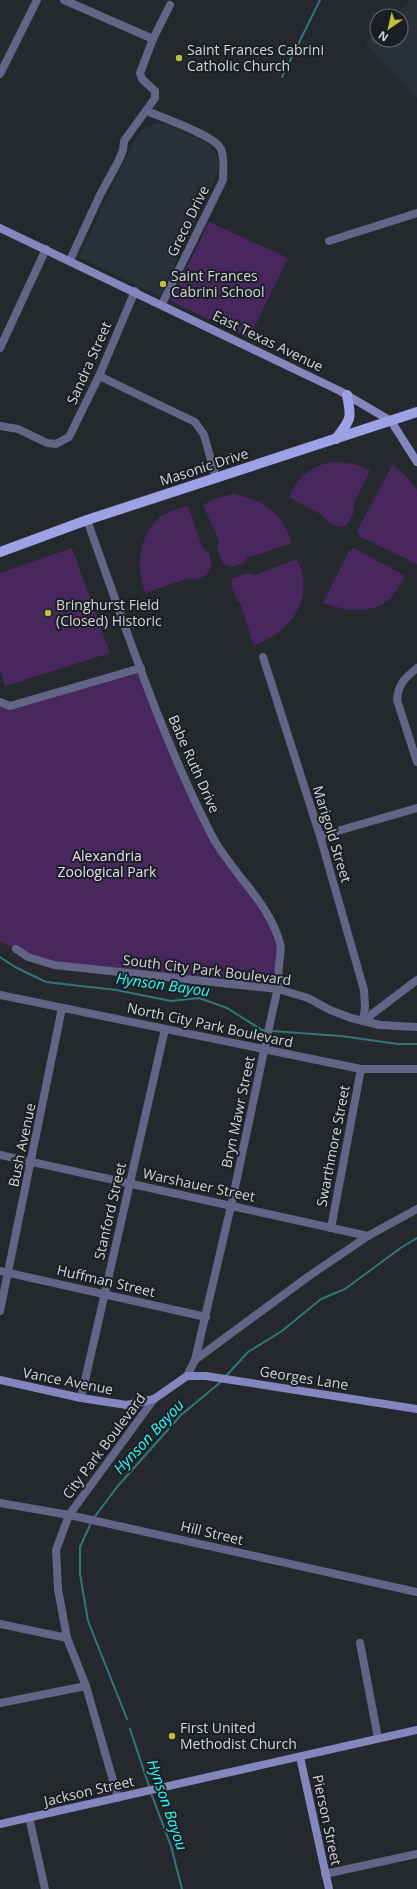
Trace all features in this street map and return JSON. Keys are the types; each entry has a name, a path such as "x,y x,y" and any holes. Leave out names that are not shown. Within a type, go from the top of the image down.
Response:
{"main road":[{"path":"336,439 350,419 351,414 347,395"},
{"name":"Masonic Drive","path":"0,552 87,520 417,412"}],"street":[{"path":"0,74 37,0"},
{"path":"64,0 153,39"},
{"path":"70,260 100,195 119,160 123,150 124,141 130,130 147,111 155,98 155,91 142,79 140,73 153,39 170,5"},
{"name":"Greco Drive","path":"147,111 210,138 220,147 224,161 223,180 162,304"},
{"path":"329,241 417,212"},
{"name":"East Texas Avenue","path":"0,228 135,291 347,395 391,421"},
{"path":"0,348 46,249"},
{"name":"Sandra Street","path":"0,426 18,429 47,443 56,444 69,437 99,376 135,291"},
{"path":"99,376 195,422 204,435 216,478"},
{"path":"391,421 417,462"},
{"name":"Babe Ruth Drive","path":"87,520 173,752 212,836 233,868 262,904 272,921 281,946 278,989 272,1009"},
{"name":"Marigold Street","path":"263,657 320,836 364,990 365,1007 363,1021"},
{"path":"0,702 10,706 141,668"},
{"path":"417,668 402,681 398,690 397,700 417,762"},
{"path":"320,836 417,808"},
{"name":"South City Park Boulevard","path":"16,949 28,957 54,966 278,989 301,995 341,1014 363,1021 386,1025 417,1027"},
{"path":"363,1021 417,980"},
{"name":"North City Park Boulevard","path":"0,994 361,1069 417,1069"},
{"name":"Bush Avenue","path":"0,1311 4,1272 32,1162 62,1008"},
{"name":"Bryn Mawr Street","path":"195,1360 231,1206 265,1050 272,1009"},
{"name":"Stanford Street","path":"81,1398 165,1029"},
{"name":"Swarthmore Street","path":"330,1228 361,1069"},
{"name":"Warshauer Street","path":"0,1155 368,1236"},
{"path":"188,1376 195,1360 309,1276 368,1236 417,1209"},
{"name":"Huffman Street","path":"4,1272 206,1317"},
{"name":"City Park Boulevard","path":"118,1798 86,1686 67,1638 58,1588 56,1550 69,1515 154,1399 188,1376"},
{"name":"Georges Lane","path":"188,1376 206,1376 417,1409"},
{"name":"Vance Avenue","path":"0,1380 81,1398 127,1405 154,1399"},
{"name":"Hill Street","path":"0,1503 69,1515 417,1592"},
{"path":"0,1624 67,1638"},
{"path":"360,1643 378,1738"},
{"path":"0,1703 86,1686"},
{"name":"Jackson Street","path":"0,1824 417,1730"},
{"name":"Pierson Street","path":"300,1757 329,1889"},
{"path":"29,1817 45,1889"},
{"path":"325,1874 417,1854"}],"shaded area":[{"path":"411,0 417,0 417,98 370,48 409,48 409,8 402,8"},
{"path":"369,39 369,47 365,43"},
{"path":"159,123 167,124 209,145 217,155 219,169 160,296 79,257 135,140 144,128"}],"green space":[{"path":"209,222 288,258 249,338 170,301"},
{"path":"332,462 352,464 370,470 353,505 354,512 346,526 332,524 322,515 289,497 301,478 318,466"},
{"path":"393,464 417,489 417,564 361,537 357,531"},
{"path":"233,494 254,500 270,509 283,523 292,543 247,558 244,563 230,567 223,564 217,550 219,541 203,505 214,499"},
{"path":"188,506 203,549 209,553 212,567 200,578 189,578 145,593 142,583 140,563 146,534 162,516 173,510"},
{"name":"Bringhurst Field (Closed) Historic","path":"72,548 110,653 5,686 0,670 0,573"},
{"path":"354,548 405,576 393,595 386,602 369,609 350,610 323,603 349,551"},
{"path":"297,559 303,576 303,590 297,611 283,628 274,635 254,646 240,603 237,601 231,585 233,578 249,573 255,575"},
{"name":"Alexandria Zoological Park","path":"140,668 211,835 260,903 280,946 275,991 90,970 28,956 0,941 0,702 5,705"}],"waterway":[{"path":"282,77 320,0"},
{"name":"Hynson Bayou","path":"0,957 15,967 46,982 116,990 171,1001 199,998 227,1008 262,1030 267,1031"},
{"name":"Hynson Bayou","path":"271,1031 341,1036 398,1044 417,1044"},
{"name":"Hynson Bayou","path":"226,1376 248,1352 282,1331 321,1299 345,1289 402,1247 417,1238"},
{"name":"Hynson Bayou","path":"93,1519 117,1487 181,1415 222,1381"},
{"name":"Hynson Bayou","path":"91,1523 80,1547 80,1574 88,1621 127,1719"},
{"name":"Hynson Bayou","path":"130,1729 150,1789"},
{"name":"Hynson Bayou","path":"151,1793 171,1846 182,1889"}],"place":[{"name":"Saint Frances Cabrini Catholic Church","path":"179,58"},
{"name":"Saint Frances Cabrini School","path":"163,284"},
{"name":"Bringhurst Field (Closed) Historic","path":"48,613"},
{"name":"First United Methodist Church","path":"172,1736"}]}
